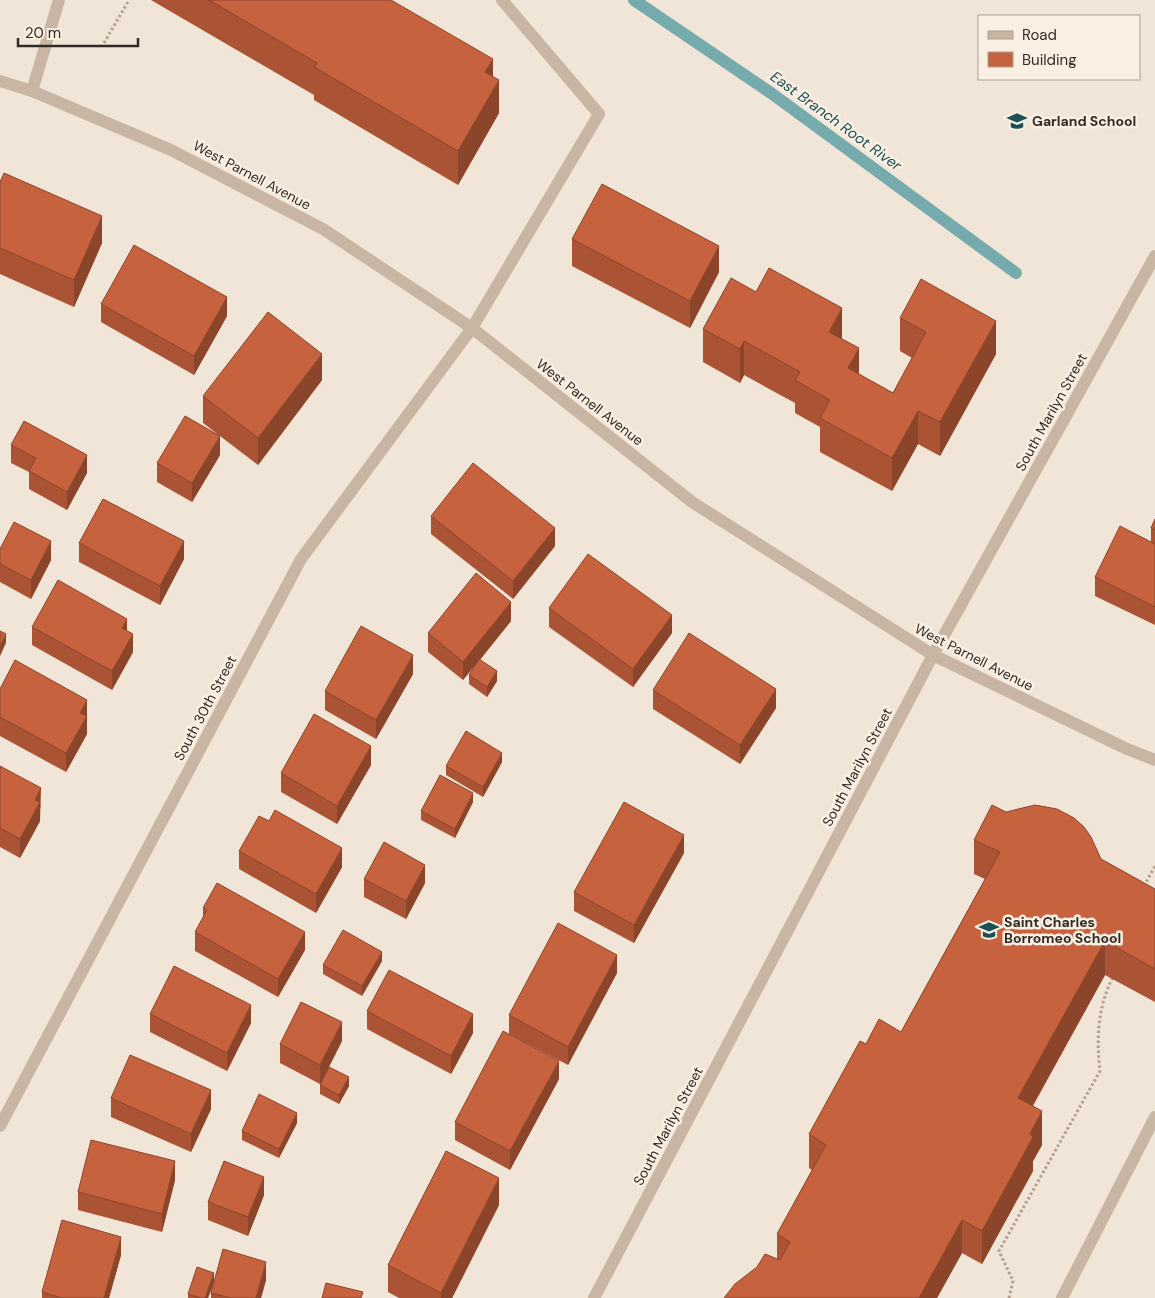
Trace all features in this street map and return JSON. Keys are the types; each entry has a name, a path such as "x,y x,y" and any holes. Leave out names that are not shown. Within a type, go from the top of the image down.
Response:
{"street":[{"path":"32,91 58,0"},
{"name":"South 30th Street","path":"0,1126 301,559 472,328 599,114 502,0"},
{"name":"West Parnell Avenue","path":"0,80 32,91 171,150 323,229 472,328 692,502 933,655 1127,749 1155,760"},
{"name":"South Marilyn Street","path":"594,1298 933,655 1155,256"},
{"path":"1062,1298 1155,1117"}],"path":[{"path":"104,43 130,0"},
{"path":"1142,890 1155,866"},
{"path":"1010,1298 1013,1281 999,1252 1100,1071 1097,1047 1098,1024 1108,988 1117,970"}],"building":[{"path":"209,0 391,0 493,59 485,72 499,80 458,151 314,67 317,63"},
{"path":"4,173 102,216 74,280 0,248 0,182"},
{"path":"602,184 719,246 690,301 572,239"},
{"path":"134,245 227,297 194,356 101,304"},
{"path":"769,268 842,308 829,332 859,348 848,368 893,393 926,332 900,318 921,279 996,321 940,422 918,411 892,458 820,418 830,400 795,380 800,372 744,341 740,349 703,329 731,278 756,292"},
{"path":"268,312 322,354 258,438 203,396"},
{"path":"185,416 220,436 192,483 157,463"},
{"path":"24,421 87,455 67,492 29,471 36,458 11,445"},
{"path":"473,463 555,528 513,581 431,516"},
{"path":"103,499 184,541 160,586 79,543"},
{"path":"1155,519 1155,530 1151,528"},
{"path":"14,522 51,541 31,580 0,564 0,549"},
{"path":"1120,526 1155,544 1155,607 1095,577"},
{"path":"588,554 672,615 633,669 549,608"},
{"path":"476,573 511,602 463,662 428,633"},
{"path":"58,580 127,619 122,628 133,634 112,671 32,627"},
{"path":"361,626 413,655 376,720 325,691"},
{"path":"0,631 6,634 0,646"},
{"path":"689,633 776,689 740,745 653,690"},
{"path":"479,659 497,671 487,687 469,675"},
{"path":"15,660 87,700 80,713 87,716 66,753 0,717 0,689"},
{"path":"314,714 371,746 337,806 281,773"},
{"path":"466,731 502,753 483,787 446,766"},
{"path":"0,766 41,788 35,800 40,802 20,839 0,828"},
{"path":"440,775 473,793 455,829 421,811"},
{"path":"624,802 684,835 634,925 574,892"},
{"path":"992,805 1006,812 1035,805 1057,809 1074,818 1084,827 1101,859 1155,889 1155,969 1105,941 1018,1098 1042,1111 1030,1134 1033,1137 982,1231 962,1220 919,1298 724,1298 735,1284 757,1267 765,1254 780,1260 790,1242 777,1234 826,1145 809,1134 860,1041 866,1044 879,1019 901,1032 1000,852 974,840"},
{"path":"275,810 342,848 316,894 239,851 259,816 269,821"},
{"path":"384,842 425,865 406,901 364,879"},
{"path":"217,883 305,932 278,979 195,932 207,910 203,908"},
{"path":"558,923 617,955 568,1047 509,1015"},
{"path":"343,930 382,952 362,986 323,965"},
{"path":"174,966 251,1005 227,1053 150,1014"},
{"path":"389,970 473,1014 451,1056 367,1011"},
{"path":"301,1002 342,1022 320,1065 280,1044"},
{"path":"503,1031 559,1061 510,1151 455,1122"},
{"path":"130,1055 211,1090 191,1134 111,1098"},
{"path":"329,1067 349,1077 339,1095 320,1085"},
{"path":"259,1094 297,1113 279,1149 242,1131"},
{"path":"91,1140 175,1161 162,1214 78,1192"},
{"path":"446,1151 499,1178 441,1293 388,1265"},
{"path":"224,1161 264,1177 248,1217 208,1202"},
{"path":"62,1220 121,1237 104,1298 62,1298 42,1292"},
{"path":"223,1249 266,1262 256,1298 231,1298 211,1293"},
{"path":"197,1267 214,1273 205,1298 188,1294"},
{"path":"326,1283 363,1292 361,1298 322,1298"}],"waterway":[{"name":"East Branch Root River","path":"634,0 771,93 1016,273"}],"place":[{"name":"Garland School","path":"1017,121"},
{"name":"Saint Charles Borromeo School","path":"989,930"}]}
